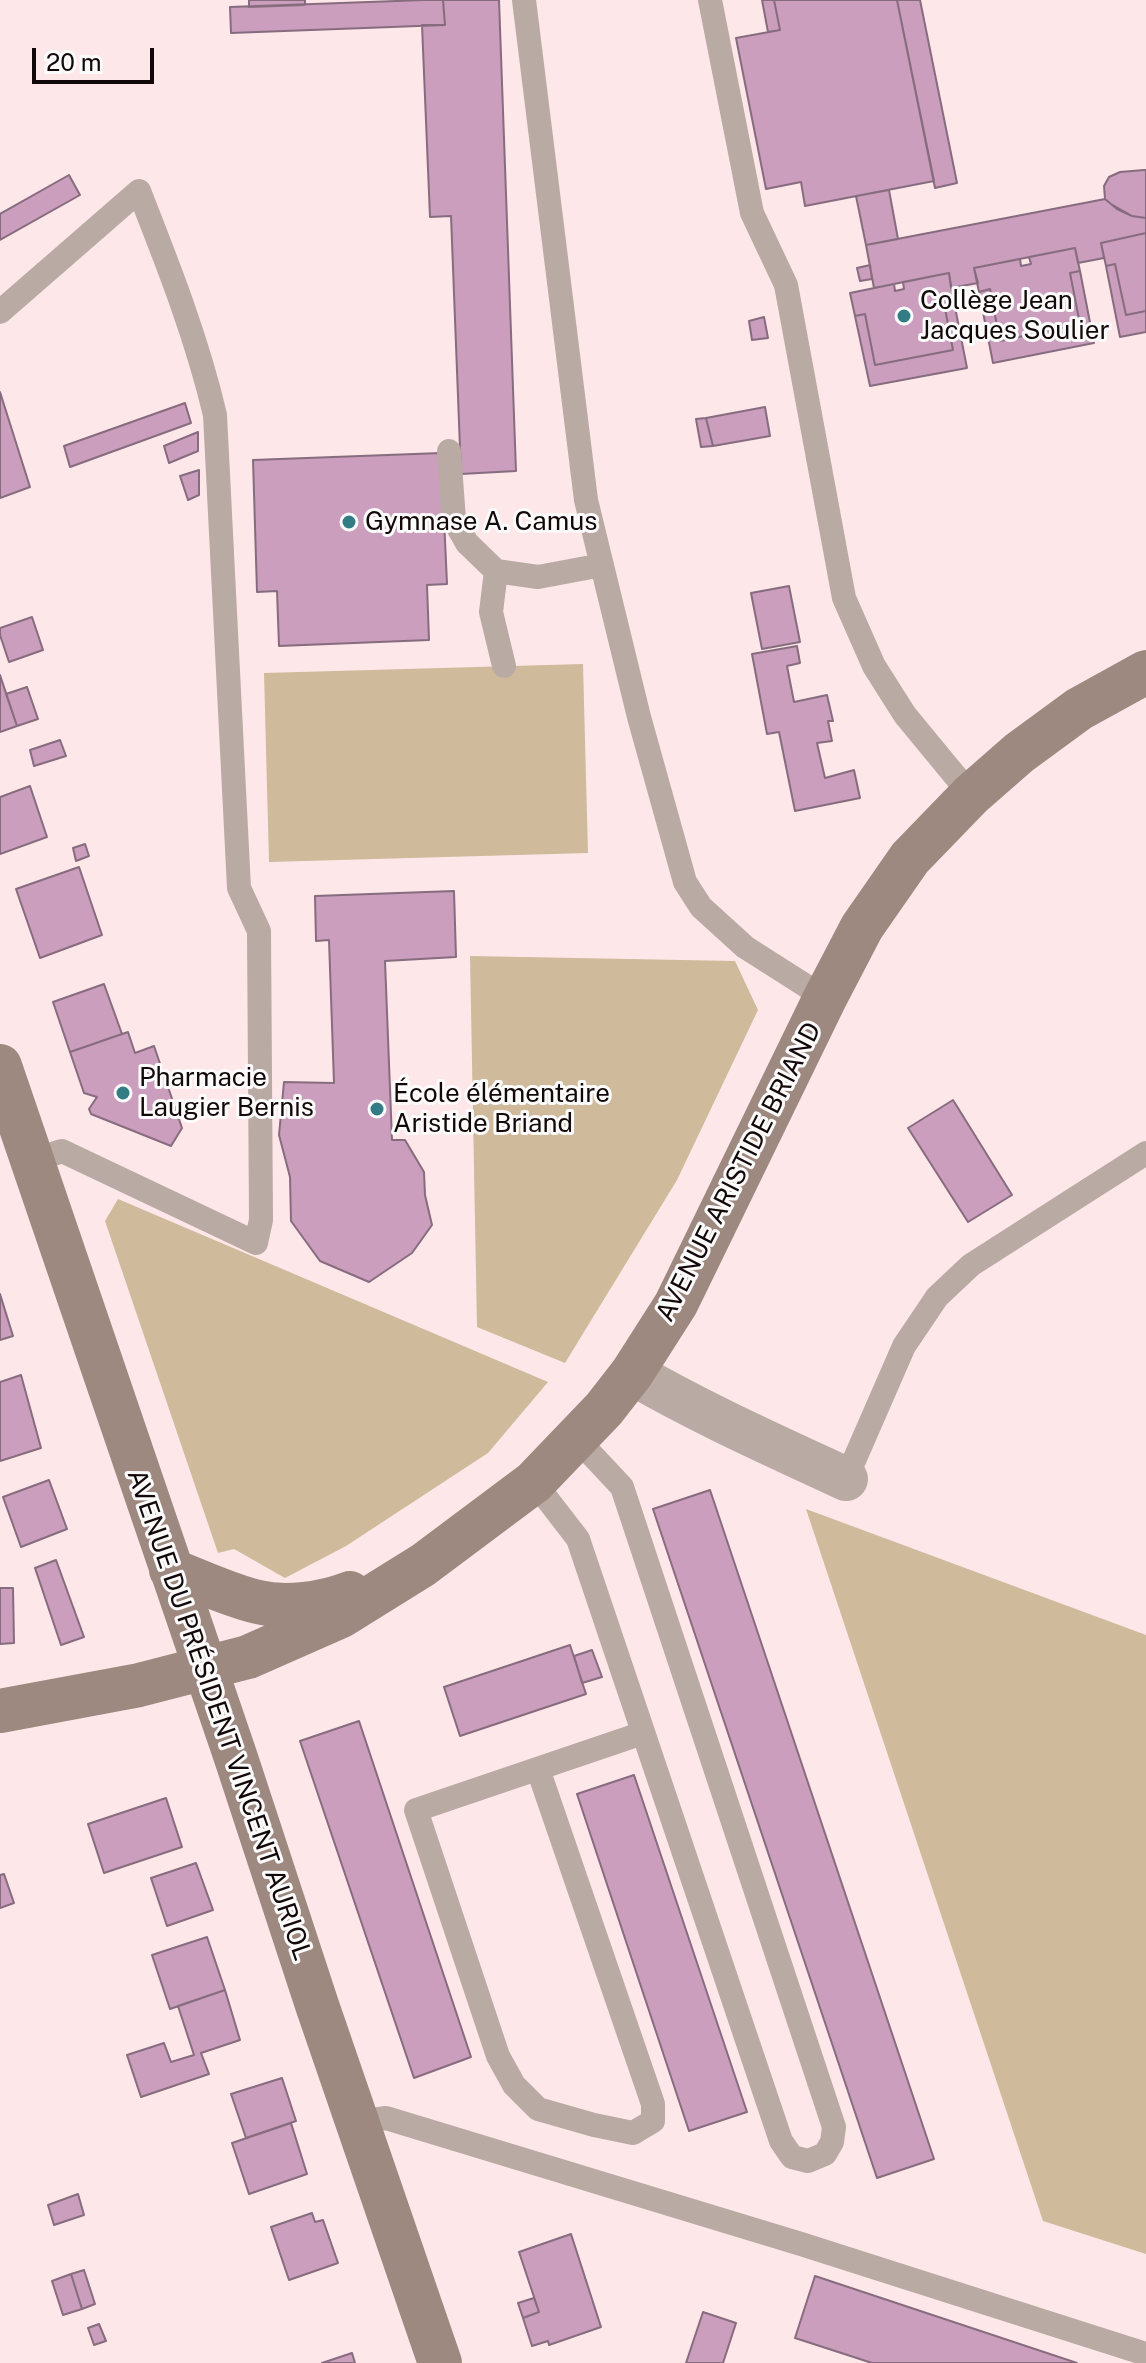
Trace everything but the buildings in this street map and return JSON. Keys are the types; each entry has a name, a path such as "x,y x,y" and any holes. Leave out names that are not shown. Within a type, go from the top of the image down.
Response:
{"main road":[{"name":"AVENUE ARISTIDE BRIAND","path":"0,1711 95,1695 248,1657 341,1616 423,1565 534,1482 604,1409 632,1373 676,1304 862,927 910,858 971,795 1019,753 1079,709 1146,672"},
{"name":"AVENUE DU PRÉSIDENT VINCENT AURIOL","path":"0,1066 440,2363"},
{"path":"171,1570 261,1603 299,1604 339,1597 423,1565"}],"street":[{"path":"632,1373 714,1418 846,1479"}],"lane":[{"path":"524,0 586,500 639,717 685,882 701,907 745,947 825,998"},
{"path":"710,0 752,213 786,285 844,598 874,666 905,715 971,795"},
{"path":"0,312 139,191 184,308 206,375 215,415 239,888 259,931 261,1220 256,1243 62,1151 32,1161"},
{"path":"449,451 454,520 467,543 496,571 538,577 602,565"},
{"path":"496,571 491,612 504,666"},
{"path":"846,1479 904,1346 937,1297 971,1265 1146,1153"},
{"path":"534,1482 578,1539 781,2141 792,2157 808,2161 825,2154 832,2142 834,2127 622,1487 577,1439"},
{"path":"538,1769 653,2104 653,2121 633,2133 538,2109 514,2085 498,2056 416,1810 643,1733"},
{"path":"358,2122 386,2118 801,2244 1146,2354"}],"shaded area":[{"path":"583,664 588,853 269,862 264,673"},
{"path":"470,956 735,961 758,1010 677,1180 565,1363 477,1327"},
{"path":"118,1199 548,1382 488,1453 346,1546 285,1578 234,1549 218,1553 105,1221"},
{"path":"806,1509 1146,1635 1146,2254 1043,2221"}],"place":[{"name":"Collège Jean Jacques Soulier","path":"904,316"},
{"name":"Gymnase A. Camus","path":"349,522"},
{"name":"Pharmacie Laugier Bernis","path":"123,1093"},
{"name":"École élémentaire Aristide Briand","path":"377,1109"}]}
